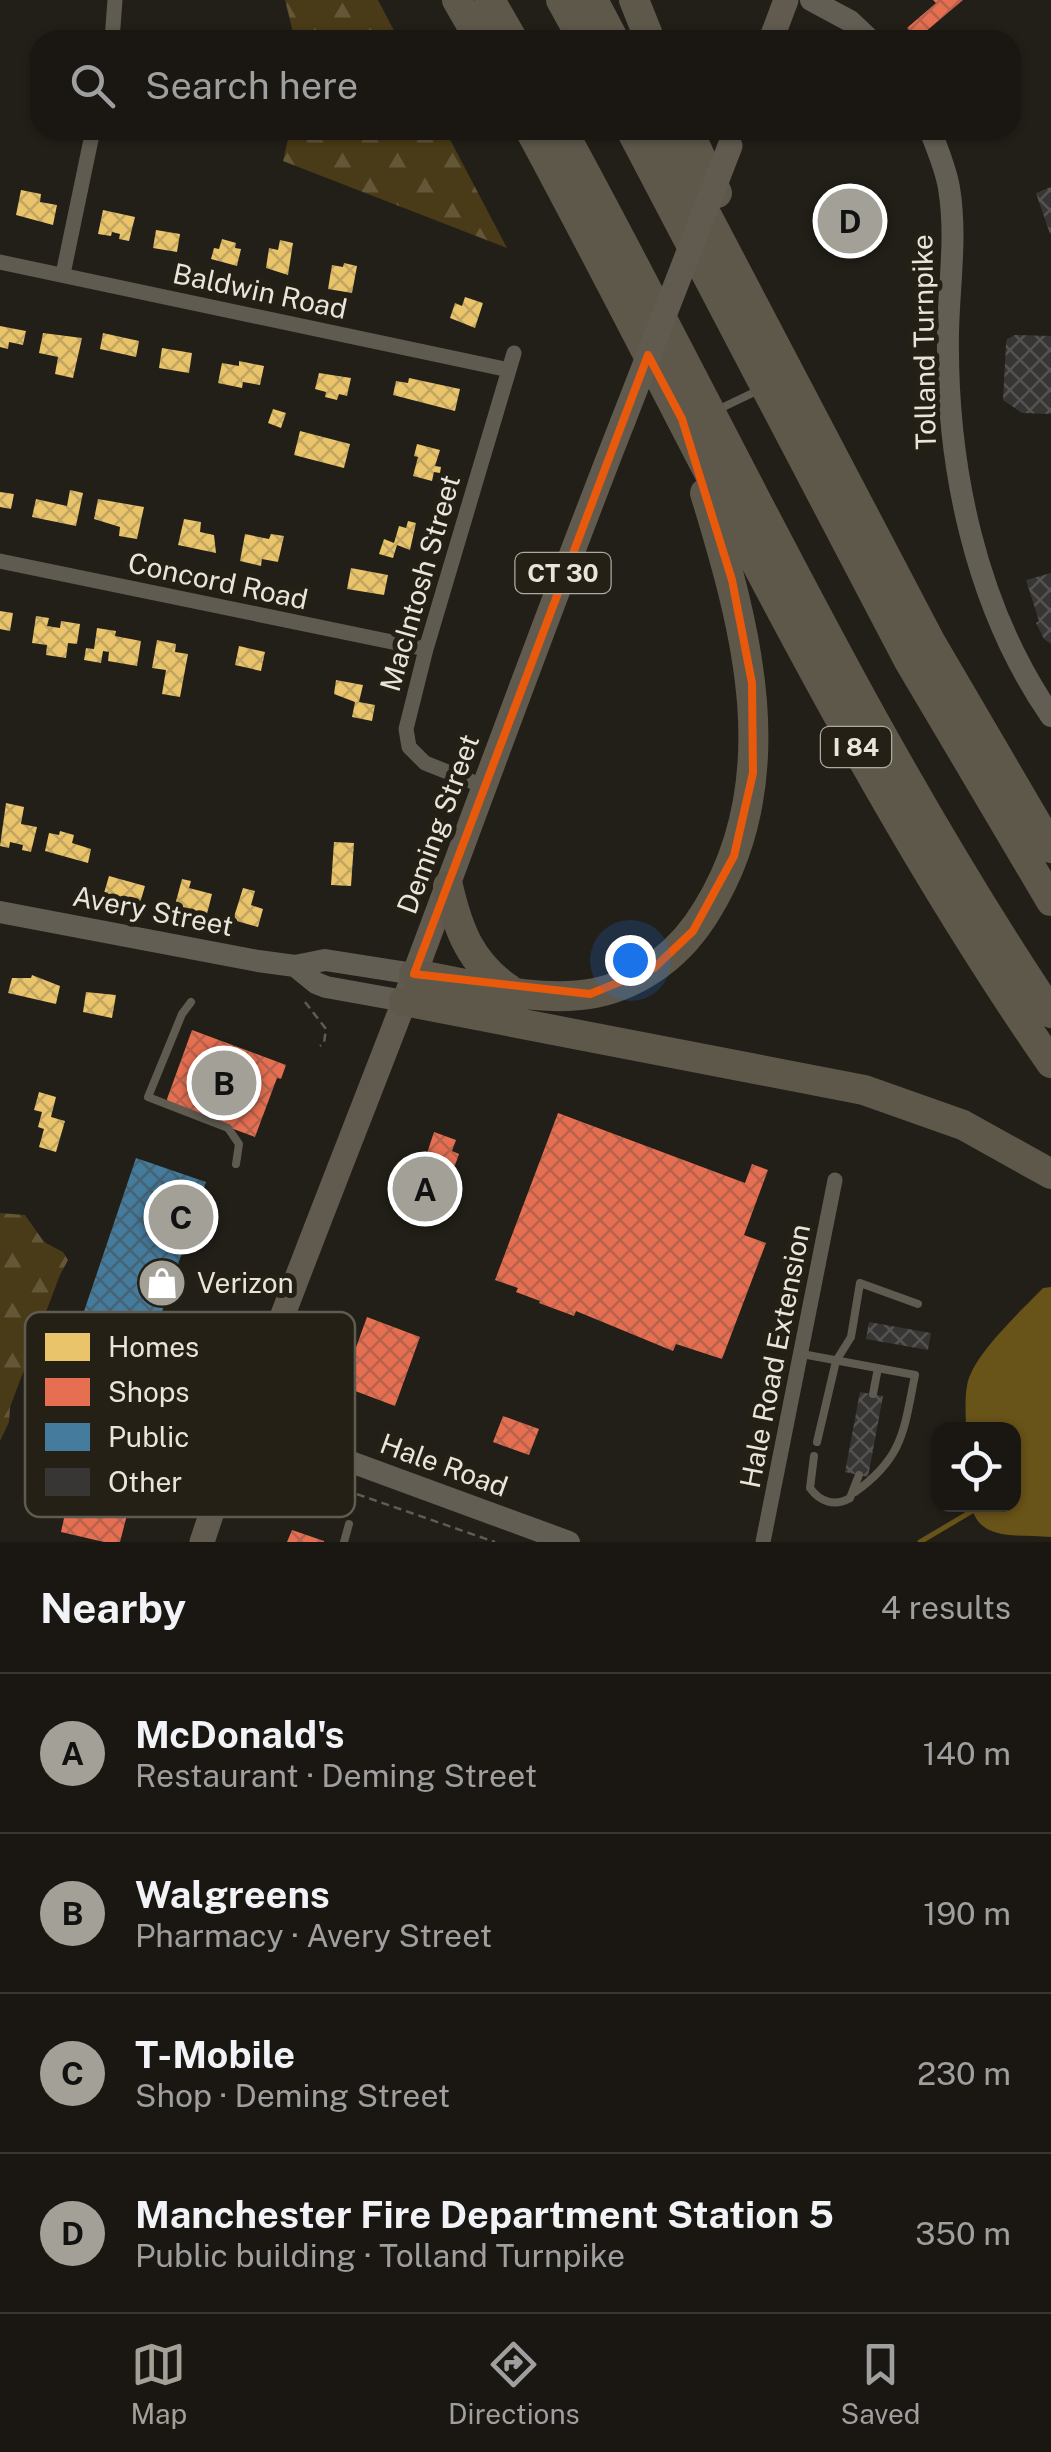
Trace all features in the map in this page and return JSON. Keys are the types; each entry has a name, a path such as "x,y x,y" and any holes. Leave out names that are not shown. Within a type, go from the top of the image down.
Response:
{"highway":[{"path":"456,0 474,30"},
{"path":"490,0 507,30"},
{"path":"561,0 578,30"},
{"path":"593,0 609,30"},
{"path":"634,0 646,30"},
{"name":"I 84","path":"536,140 696,416 882,793 972,944 1051,1063"},
{"path":"567,140 696,416 904,776 1051,1013"},
{"path":"635,140 910,661 1051,901"},
{"path":"667,140 956,689 1051,848"},
{"path":"693,140 716,192 754,305"},
{"path":"409,987 590,994 622,985 654,968 681,946 704,916 725,877 740,836 755,752 748,657 696,416"},
{"path":"448,886 470,952 487,972 512,990"},
{"path":"409,987 864,1090 964,1124 1051,1174"}],"main road":[{"path":"775,30 786,0"},
{"name":"Deming Street","path":"285,1312 732,140"},
{"name":"Deming Street","path":"202,1542 210,1517"}],"street":[{"path":"113,30 115,0"},
{"path":"811,0 859,30"},
{"path":"63,274 91,140"},
{"name":"Tolland Turnpike","path":"933,140 949,186 953,248 948,333 950,421 964,504 979,566 1005,631 1051,716"},
{"name":"Baldwin Road","path":"0,262 508,370"},
{"name":"MacIntosh Street","path":"484,786 425,763 409,746 407,721 514,353"},
{"name":"Concord Road","path":"0,561 426,649"},
{"name":"Avery Street","path":"0,912 295,966 325,960 409,987"},
{"name":"Hale Road Extension","path":"763,1542 835,1180"},
{"name":"Hale Road","path":"355,1472 569,1542"}],"lane":[{"path":"696,416 766,387"},
{"path":"191,1002 182,1014 148,1097 228,1128 239,1144 236,1164"},
{"path":"818,1442 836,1362 851,1336 860,1283 918,1304"},
{"path":"802,1354 915,1374 900,1444 879,1472 844,1502 826,1502 813,1493 809,1479 814,1456"},
{"path":"874,1394 878,1368"},
{"path":"855,1492 858,1475"},
{"path":"344,1542 350,1524"}],"path":[{"path":"306,1002 326,1029 320,1046"},
{"path":"355,1493 496,1542"}],"highlighted area":[{"path":"648,355 682,419 732,580 752,683 753,773 734,856 693,931 654,968 590,994 414,974"}],"green space":[{"path":"285,0 378,0 394,30 292,30"},
{"path":"288,140 450,140 507,248 283,161"},
{"path":"0,1213 25,1215 44,1242 63,1252 68,1260 46,1312 25,1312 25,1367 0,1441"}],"shaded area":[{"path":"1051,1287 1051,1537 1001,1534 982,1525 973,1512 1021,1512 1021,1422 966,1422 967,1387 973,1369 990,1344 1043,1288"}],"building: Homes":[{"path":"21,190 41,194 40,202 57,205 53,225 16,215"},
{"path":"103,210 135,217 129,241 112,232 111,236 98,234"},
{"path":"156,230 180,234 177,252 153,248"},
{"path":"222,239 241,249 237,266 211,259"},
{"path":"280,240 293,243 288,275 266,268 269,248 278,250"},
{"path":"344,263 357,266 352,293 328,289 332,265 343,267"},
{"path":"465,297 483,303 475,328 450,318 455,303 462,306"},
{"path":"0,326 26,331 23,345 9,342 8,349 0,347"},
{"path":"43,333 82,338 73,378 55,374 58,357 39,353"},
{"path":"103,333 139,341 136,357 100,349"},
{"path":"162,348 192,353 189,373 159,368"},
{"path":"239,361 264,366 260,385 243,382 242,388 218,383 222,363 239,366"},
{"path":"319,373 351,378 347,396 339,394 337,400 315,389"},
{"path":"409,378 460,389 455,411 393,395 396,381 408,383"},
{"path":"273,409 286,413 281,428 268,423"},
{"path":"300,431 350,444 344,468 294,455"},
{"path":"417,444 440,450 435,466 441,467 440,473 434,472 432,481 413,476"},
{"path":"70,490 83,493 76,526 32,517 36,499 67,506"},
{"path":"0,492 14,494 11,509 0,507"},
{"path":"98,499 144,507 137,539 119,536 120,527 94,519"},
{"path":"184,519 201,522 200,532 214,535 216,553 178,545"},
{"path":"408,521 416,523 410,550 397,545 393,558 379,554 384,539 394,543 399,526 406,528"},
{"path":"245,534 269,539 271,534 284,536 278,562 262,559 261,566 240,561"},
{"path":"351,568 388,575 384,595 347,589"},
{"path":"0,611 13,613 10,631 0,629"},
{"path":"36,616 49,618 47,626 60,628 61,621 80,624 77,644 68,643 66,658 46,655 47,645 32,643"},
{"path":"97,628 141,641 137,666 108,661 109,652 103,651 101,663 84,660 86,648 94,649"},
{"path":"157,640 176,644 175,652 188,654 180,697 162,694 166,670 152,668"},
{"path":"239,646 265,652 261,671 235,665"},
{"path":"336,680 363,685 359,702 375,705 372,721 352,717 355,702 334,694"},
{"path":"6,803 24,807 21,824 37,827 31,852 10,842 9,848 0,846"},
{"path":"60,831 74,835 72,843 91,849 88,863 45,851 49,833 59,835"},
{"path":"334,842 354,843 351,886 331,885"},
{"path":"109,876 145,886 140,903 104,893"},
{"path":"182,879 191,881 189,888 212,894 207,914 175,905"},
{"path":"243,888 255,891 251,905 263,909 258,927 233,920"},
{"path":"32,975 60,986 56,1004 8,993 12,978"},
{"path":"86,992 116,995 112,1018 83,1012"},
{"path":"39,1092 56,1097 51,1117 65,1121 56,1152 39,1147 44,1129 38,1127 42,1112 34,1110"}],"building: Shops":[{"path":"933,0 963,0 928,30 909,30 907,28 936,3"},
{"path":"192,1030 286,1065 281,1079 277,1078 255,1137 169,1105 167,1099"},
{"path":"558,1113 745,1183 752,1164 768,1170 744,1235 766,1243 722,1359 676,1344 673,1351 576,1311 574,1316 539,1303 516,1292 518,1288 495,1280"},
{"path":"434,1132 456,1140 452,1151 459,1154 453,1171 443,1167 426,1215 409,1208"},
{"path":"367,1317 420,1337 395,1406 355,1391 355,1350"},
{"path":"503,1416 539,1429 529,1455 493,1442"},
{"path":"64,1517 126,1517 120,1542 61,1532"},
{"path":"292,1530 324,1541 324,1542 287,1542"}],"building: Public":[{"path":"862,186 882,225 860,237 863,243 837,256 817,217 841,205 838,199"},
{"path":"136,1158 206,1182 162,1312 84,1312"}],"building: Other":[{"path":"1051,187 1051,234 1050,234 1036,193"},
{"path":"1015,335 1051,336 1051,414 1022,413 1003,400 1006,344"},
{"path":"1051,573 1051,644 1036,623 1039,621 1026,580"},
{"path":"869,1322 931,1333 928,1350 866,1339"},
{"path":"860,1392 883,1396 868,1477 845,1472"}],"waterway":[{"path":"920,1542 971,1512"}],"place":[{"name":"Manchester Fire Department Station 5","path":"850,221"},
{"name":"Walgreens","path":"224,1083"},
{"name":"McDonald's","path":"425,1189"},
{"name":"T-Mobile","path":"181,1217"},
{"name":"Verizon","path":"162,1283"}]}
